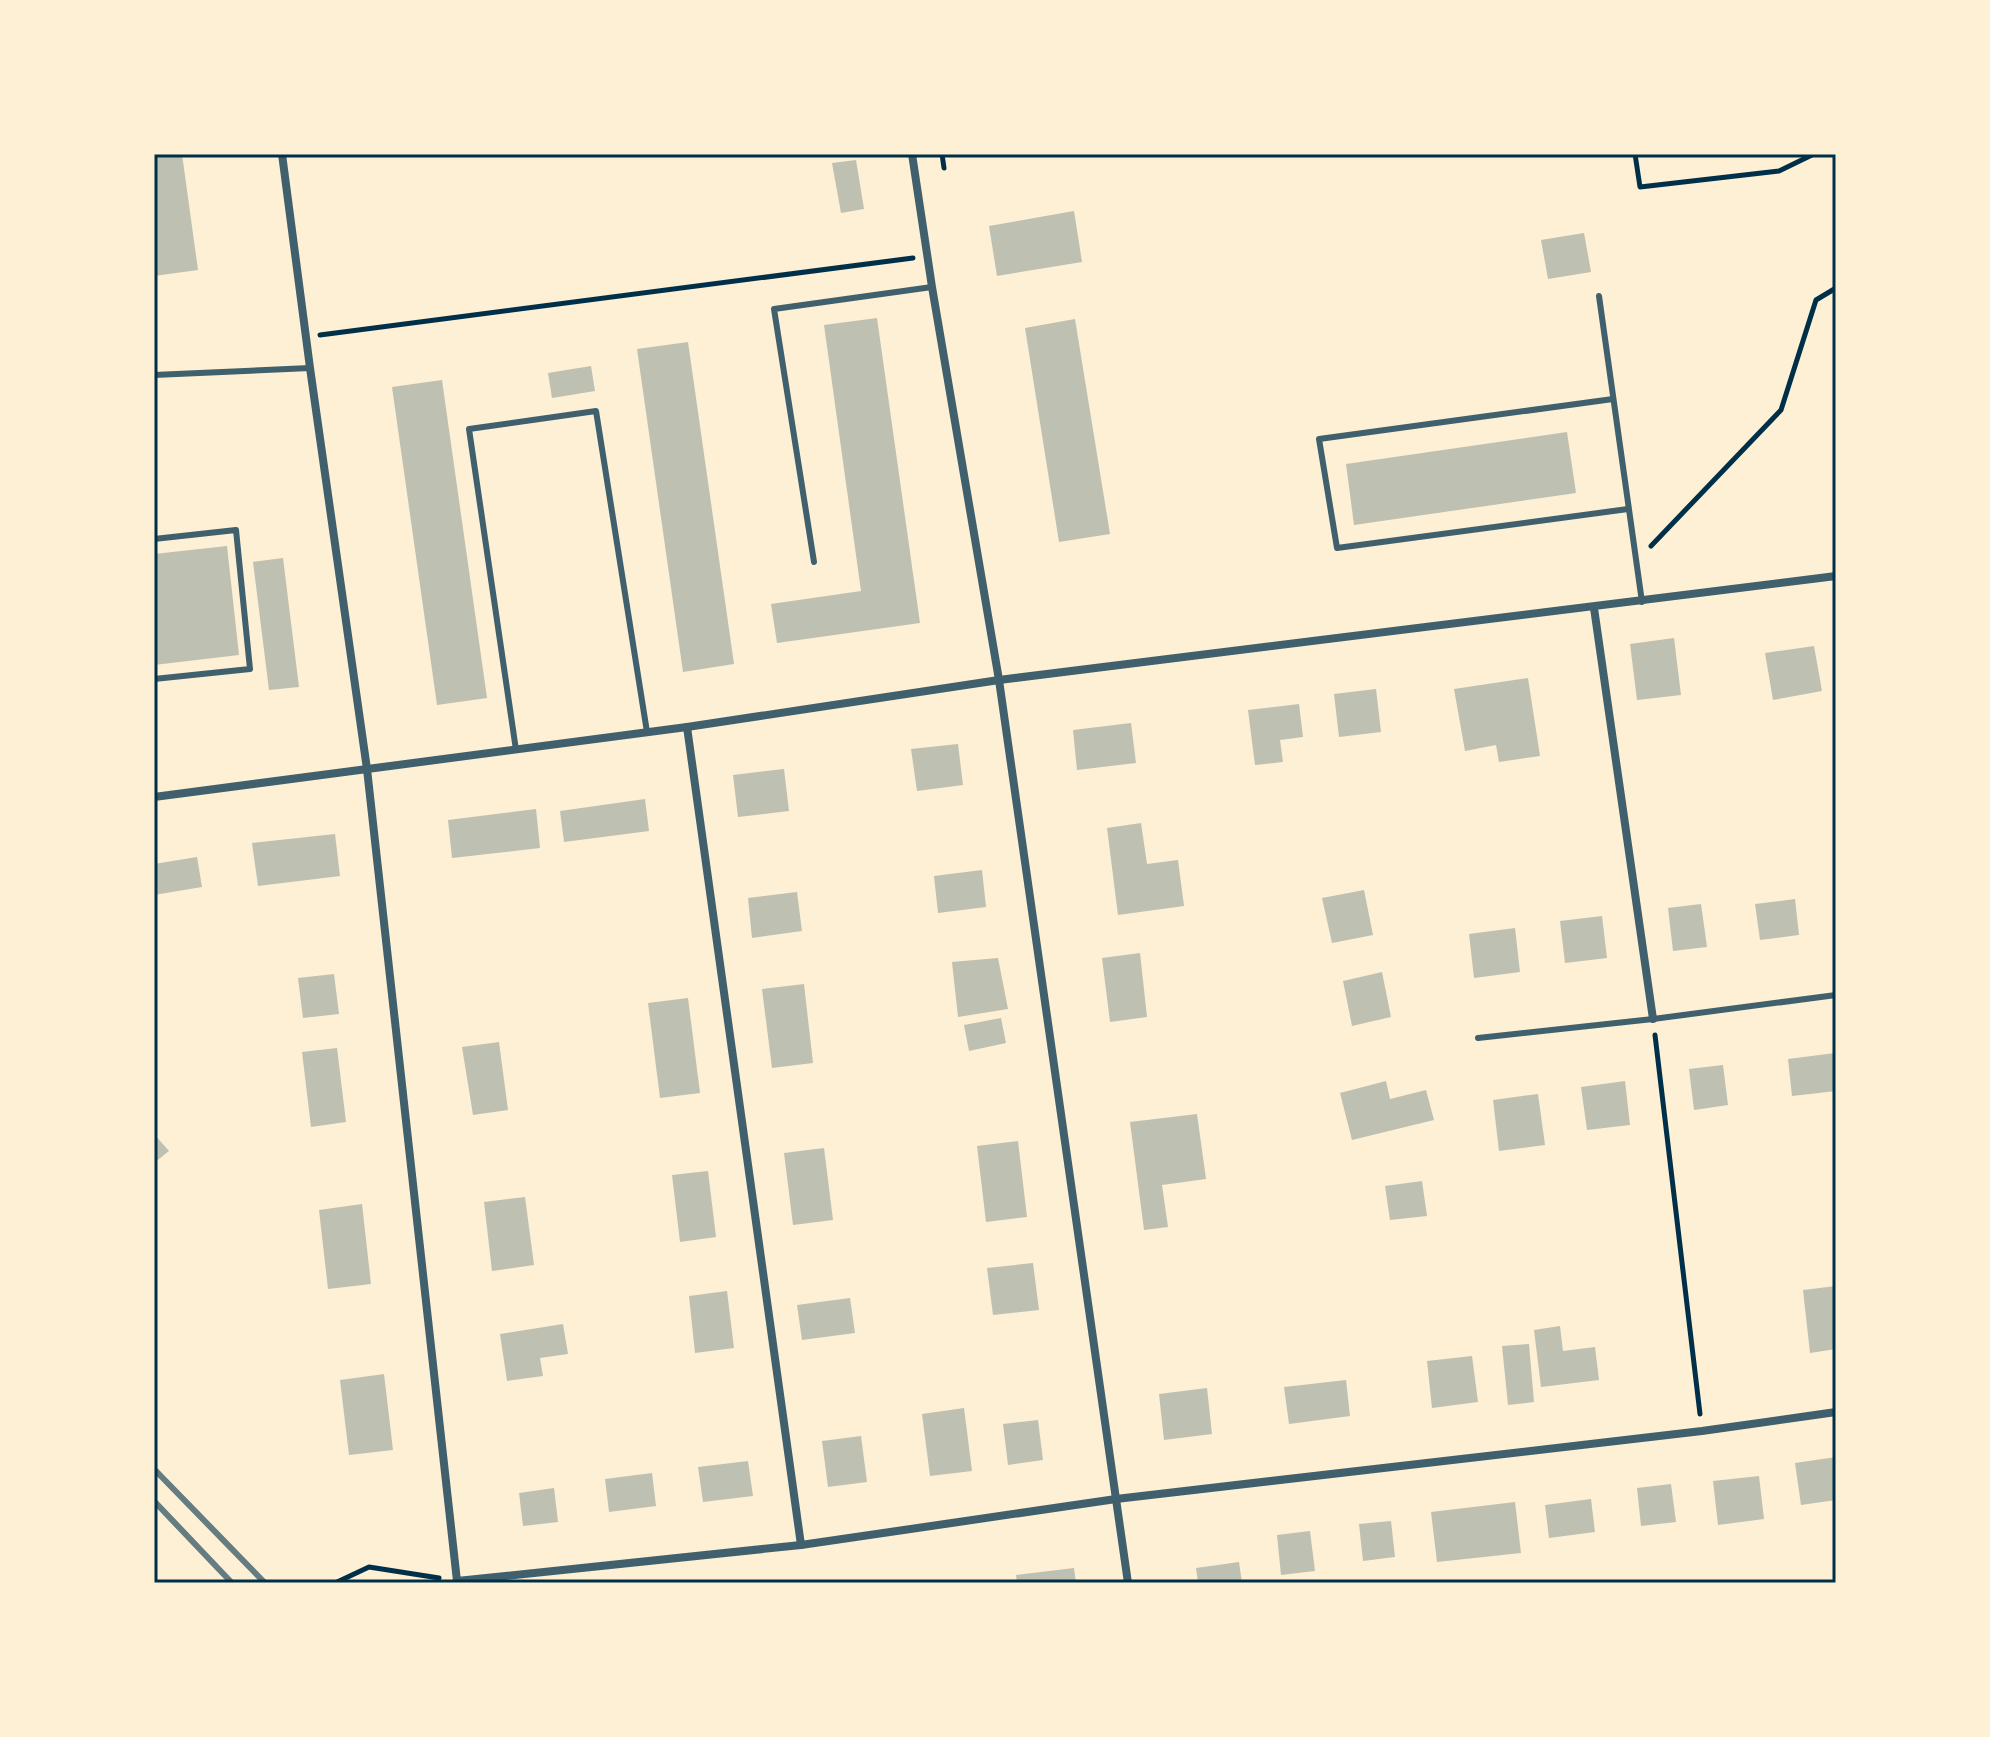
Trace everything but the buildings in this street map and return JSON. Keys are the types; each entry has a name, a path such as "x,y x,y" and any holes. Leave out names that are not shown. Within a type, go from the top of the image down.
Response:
{"street":[{"path":"282,154 367,769 457,1581 801,1545 1116,1499 1702,1431 1836,1412"},
{"path":"912,154 999,680 1128,1583"},
{"path":"154,797 687,727 999,680 1836,576"},
{"path":"1594,608 1653,1019"},
{"path":"687,727 801,1545"}],"lane":[{"path":"814,562 774,309 932,287"},
{"path":"1599,296 1642,602"},
{"path":"154,375 310,368"},
{"path":"1613,399 1319,439 1337,548 1628,509"},
{"path":"516,750 469,429 596,411 647,732"},
{"path":"154,539 236,530 250,669 154,679"},
{"path":"1478,1038 1836,995"}],"path":[{"path":"942,154 944,168"},
{"path":"1635,154 1640,187 1779,171 1814,154"},
{"path":"307,337 929,256"},
{"path":"1636,561 1781,410 1816,300 1836,288"},
{"path":"1653,1019 1702,1431"},
{"path":"335,1583 369,1567 457,1581"}],"railway":[{"path":"154,1469 265,1583"},
{"path":"154,1501 232,1583"}]}
